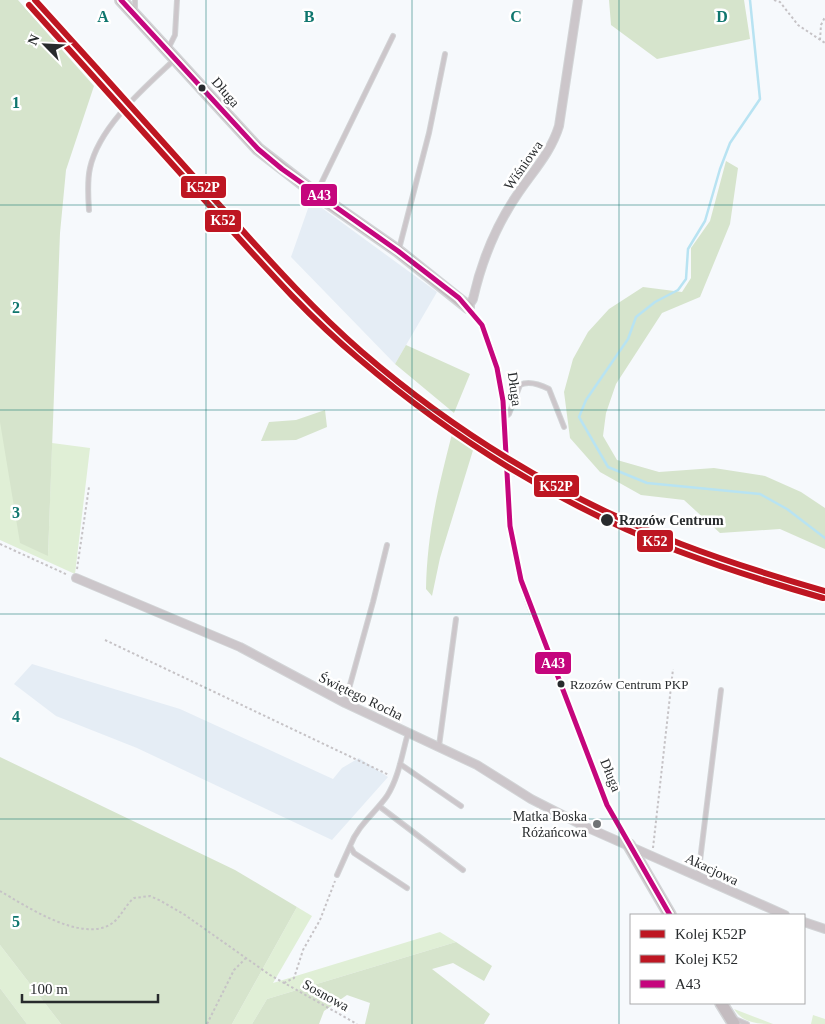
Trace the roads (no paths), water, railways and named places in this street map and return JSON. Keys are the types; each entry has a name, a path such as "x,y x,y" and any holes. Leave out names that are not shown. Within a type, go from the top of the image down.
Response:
{"street":[{"name":"Długa","path":"121,0 172,53 258,149 316,194 398,251 468,306"},
{"name":"Wiśniowa","path":"468,306 473,299 482,262 492,237 519,192 553,144 559,126 578,0"},
{"name":"Świętego Rocha","path":"76,578 240,647 345,702 439,746 491,773 531,799 586,828 629,845"},
{"name":"Długa","path":"629,845 669,914"},
{"name":"Akacjowa","path":"629,845 783,914"},
{"path":"805,922 825,929"},
{"path":"722,1004 732,1021"}],"lane":[{"path":"135,0 135,16"},
{"path":"89,210 89,170 93,157 102,136 172,53 177,0"},
{"path":"316,194 393,36"},
{"path":"398,251 429,133 445,54"},
{"name":"Długa","path":"468,306 482,325 490,342 500,384 504,418 510,526 521,580 602,793 629,845"},
{"path":"504,418 509,414 520,385 525,382 549,389 564,427"},
{"path":"345,702 387,545"},
{"path":"439,746 456,619"},
{"path":"698,877 721,690"},
{"path":"337,875 361,825 379,806 396,778 408,733"},
{"path":"400,764 461,806"},
{"path":"379,806 463,870"},
{"path":"350,846 354,853 406,888"},
{"path":"732,1021 747,1024"}],"waterway":[{"path":"750,0 760,99 730,143 720,169 705,221 688,249 686,279 678,290 655,302 636,317 628,339 586,400 579,417 608,467 647,483 760,494 787,509 825,538"}],"rail line":[{"name":"K52P","path":"35,0 304,297 362,352 435,410 513,461 554,485 638,526 716,557 825,591"},
{"name":"K52","path":"29,5 299,303 358,358 394,388 470,443 551,492 592,513 678,551 768,582 823,598"}],"place":[{"name":"Rzozów Centrum","path":"607,520"},
{"name":"Rzozów Centrum PKP","path":"561,684"},
{"name":"Matka Boska Różańcowa","path":"597,824"}]}
